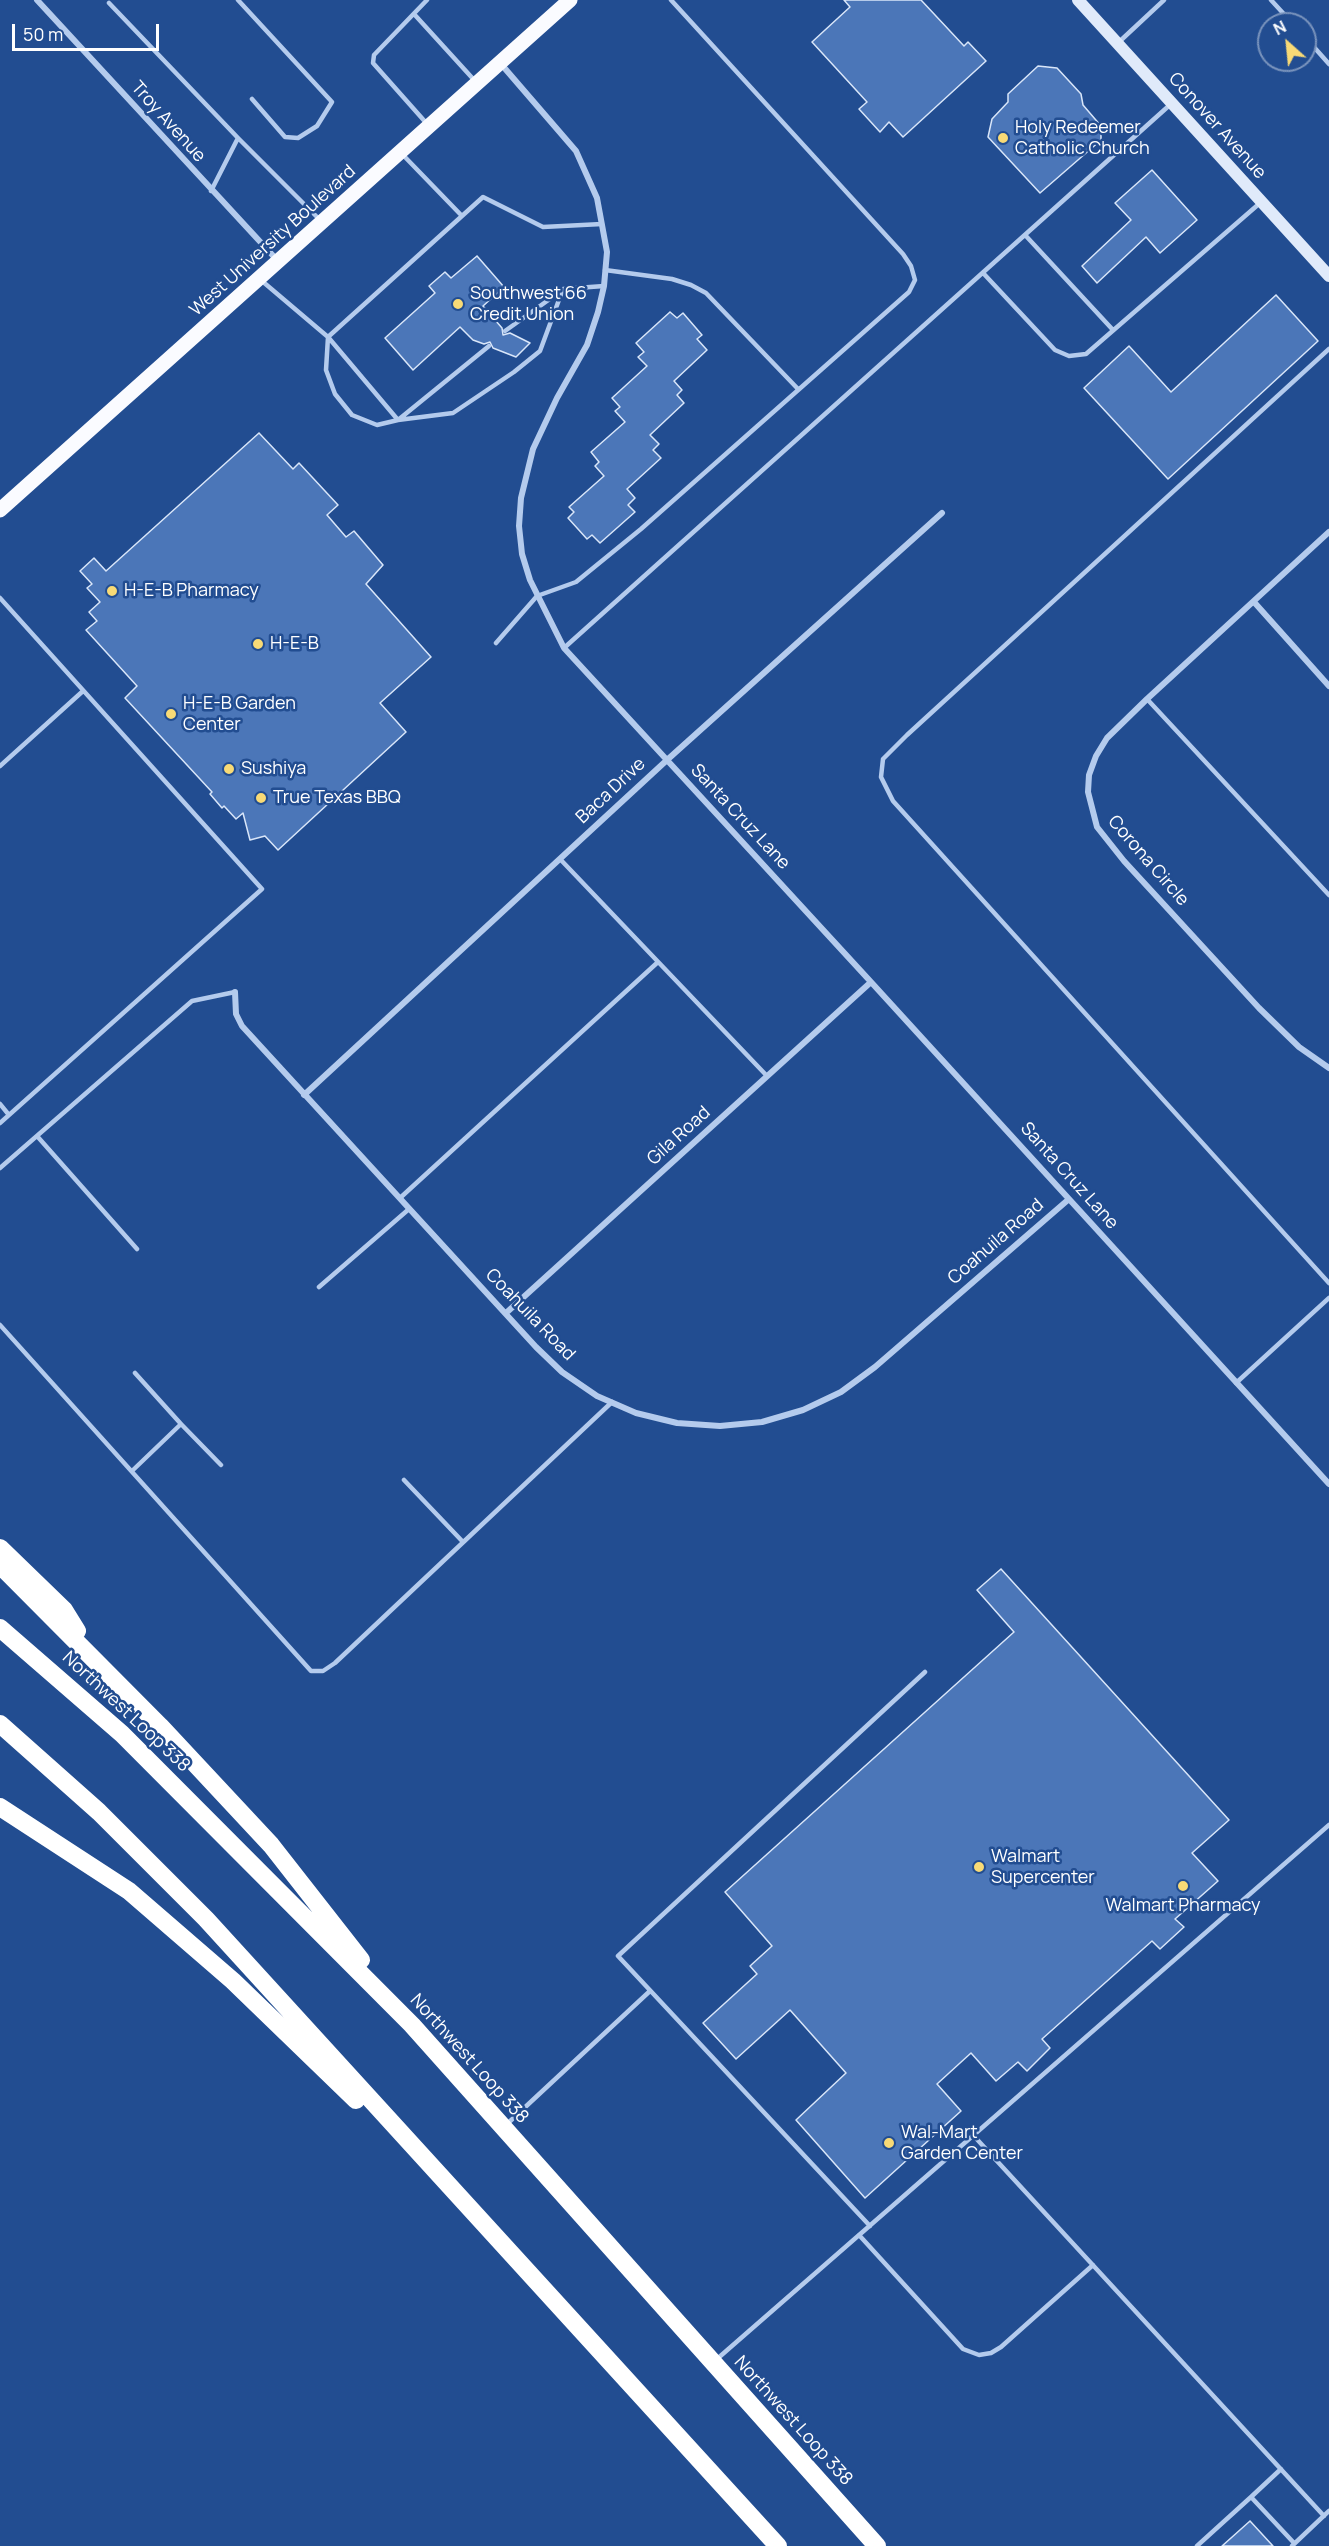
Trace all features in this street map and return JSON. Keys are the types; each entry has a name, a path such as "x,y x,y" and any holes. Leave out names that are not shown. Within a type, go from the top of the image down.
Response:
{"highway":[{"path":"0,1548 64,1610 100,1665"},
{"path":"0,1565 160,1726 271,1845 412,2025"},
{"name":"Northwest Loop 338","path":"0,1628 129,1741 412,2025 877,2546"},
{"path":"0,1724 99,1812 199,1911 778,2546"},
{"path":"0,1806 129,1891 234,1981 535,2279"}],"main road":[{"name":"West University Boulevard","path":"0,510 570,0"}],"street":[{"name":"Troy Avenue","path":"37,0 279,262"},
{"name":"Conover Avenue","path":"1078,0 1329,276"},
{"name":"Santa Cruz Lane","path":"500,64 576,151 597,198 607,252 604,286 587,345 544,422 526,473 521,498 519,526 522,554 537,596 564,648 1329,1485"},
{"name":"Baca Drive","path":"304,1095 667,760 942,513"},
{"name":"Corona Circle","path":"1329,532 1107,738 1096,756 1089,775 1088,792 1091,814 1097,827 1124,861 1259,1008 1299,1047 1329,1068"},
{"path":"1254,602 1329,686"},
{"name":"Gila Road","path":"506,1313 871,982"},
{"name":"Coahuila Road","path":"235,992 236,1014 242,1026 562,1372 597,1396 636,1413 677,1423 720,1426 762,1422 803,1410 841,1392 875,1367 1069,1199"}],"lane":[{"path":"238,0 332,102 317,126 297,138 285,137 252,99"},
{"path":"427,0 374,55 374,63 430,127"},
{"path":"496,643 537,596 576,582 641,529 909,292 915,280 911,266 903,254 671,0"},
{"path":"1117,43 1164,0"},
{"path":"1271,0 1282,12"},
{"path":"109,3 323,223"},
{"path":"414,15 478,84"},
{"path":"1317,50 1329,64"},
{"path":"564,648 984,274 1172,103"},
{"path":"211,191 238,138"},
{"path":"401,153 462,216"},
{"path":"563,289 540,351 514,372 453,413 377,425 352,415 335,394 326,370 328,337 483,197 543,227 602,224"},
{"path":"984,274 1055,350 1069,356 1086,354 1262,202"},
{"path":"1026,236 1113,330"},
{"path":"606,270 672,279 691,285 705,293 798,389"},
{"path":"260,279 328,337 398,420"},
{"path":"505,331 563,289 604,286"},
{"path":"398,420 489,346"},
{"path":"1329,349 907,735 883,759 881,777 894,801 1329,1283"},
{"path":"0,598 262,889 0,1123"},
{"path":"0,766 83,691"},
{"path":"1147,699 1329,895"},
{"path":"560,859 767,1076"},
{"path":"400,1198 658,962"},
{"path":"0,1168 192,1001 235,992"},
{"path":"0,1104 9,1115"},
{"path":"37,1136 137,1249"},
{"path":"319,1287 409,1209"},
{"path":"1236,1383 1329,1298"},
{"path":"0,1325 311,1671 323,1671 335,1663 612,1402"},
{"path":"135,1373 221,1466"},
{"path":"132,1472 181,1424"},
{"path":"404,1480 463,1542"},
{"path":"870,2226 618,1956 926,1672"},
{"path":"713,2362 1329,1825"},
{"path":"503,2128 650,1991"},
{"path":"973,2135 1324,2516"},
{"path":"859,2235 963,2349 979,2355 991,2353 1001,2347 1093,2265"},
{"path":"1197,2546 1281,2469"},
{"path":"1251,2497 1293,2544 1329,2511"}],"building":[{"path":"844,0 921,0 964,46 968,42 986,61 903,137 889,122 880,132 859,109 867,102 812,42 850,7"},
{"path":"1038,66 1057,68 1081,94 1083,105 1101,126 1101,140 1040,193 988,137 992,119 1008,102 1008,94"},
{"path":"1152,170 1197,220 1160,253 1146,237 1097,283 1082,266 1131,220 1115,203"},
{"path":"477,256 504,287 483,306 502,328 503,335 510,333 530,343 516,357 493,348 490,342 484,344 473,340 460,327 413,370 385,338 435,293 429,286 445,272 451,278"},
{"path":"1276,295 1318,341 1168,479 1084,388 1129,346 1171,392"},
{"path":"670,312 677,318 683,313 702,335 697,339 707,350 674,381 682,390 677,395 684,403 650,435 659,444 653,450 661,458 627,489 635,498 628,505 635,512 600,543 592,535 587,539 568,518 574,512 569,507 604,476 595,466 599,462 591,452 625,422 615,411 620,407 612,398 647,366 638,357 644,352 636,343"},
{"name":"H-E-B","path":"259,433 293,469 299,463 338,505 327,515 346,537 354,531 383,565 366,584 431,657 380,703 406,732 278,850 265,836 250,840 243,813 236,819 224,806 222,808 210,794 212,792 125,698 137,686 86,630 97,621 89,612 100,602 87,588 92,584 80,571 94,558 106,571"},
{"name":"Walmart Supercenter","path":"1001,1569 1229,1820 1192,1853 1218,1881 1175,1919 1184,1927 1160,1949 1152,1941 1042,2039 1050,2048 1027,2071 1018,2062 996,2081 971,2053 937,2084 961,2111 865,2198 796,2120 846,2073 790,2010 736,2059 703,2023 757,1974 750,1966 772,1946 725,1892 1014,1632 977,1590"},
{"path":"1250,2521 1273,2546 1222,2546"}],"place":[{"name":"Holy Redeemer Catholic Church","path":"1003,138"},
{"name":"Southwest 66 Credit Union","path":"458,304"},
{"name":"H-E-B Pharmacy","path":"112,591"},
{"name":"H-E-B","path":"258,644"},
{"name":"H-E-B Garden Center","path":"171,714"},
{"name":"Sushiya","path":"229,769"},
{"name":"True Texas BBQ","path":"261,798"},
{"name":"Walmart Supercenter","path":"979,1867"},
{"name":"Walmart Pharmacy","path":"1183,1886"},
{"name":"Wal-Mart Garden Center","path":"889,2143"}]}
